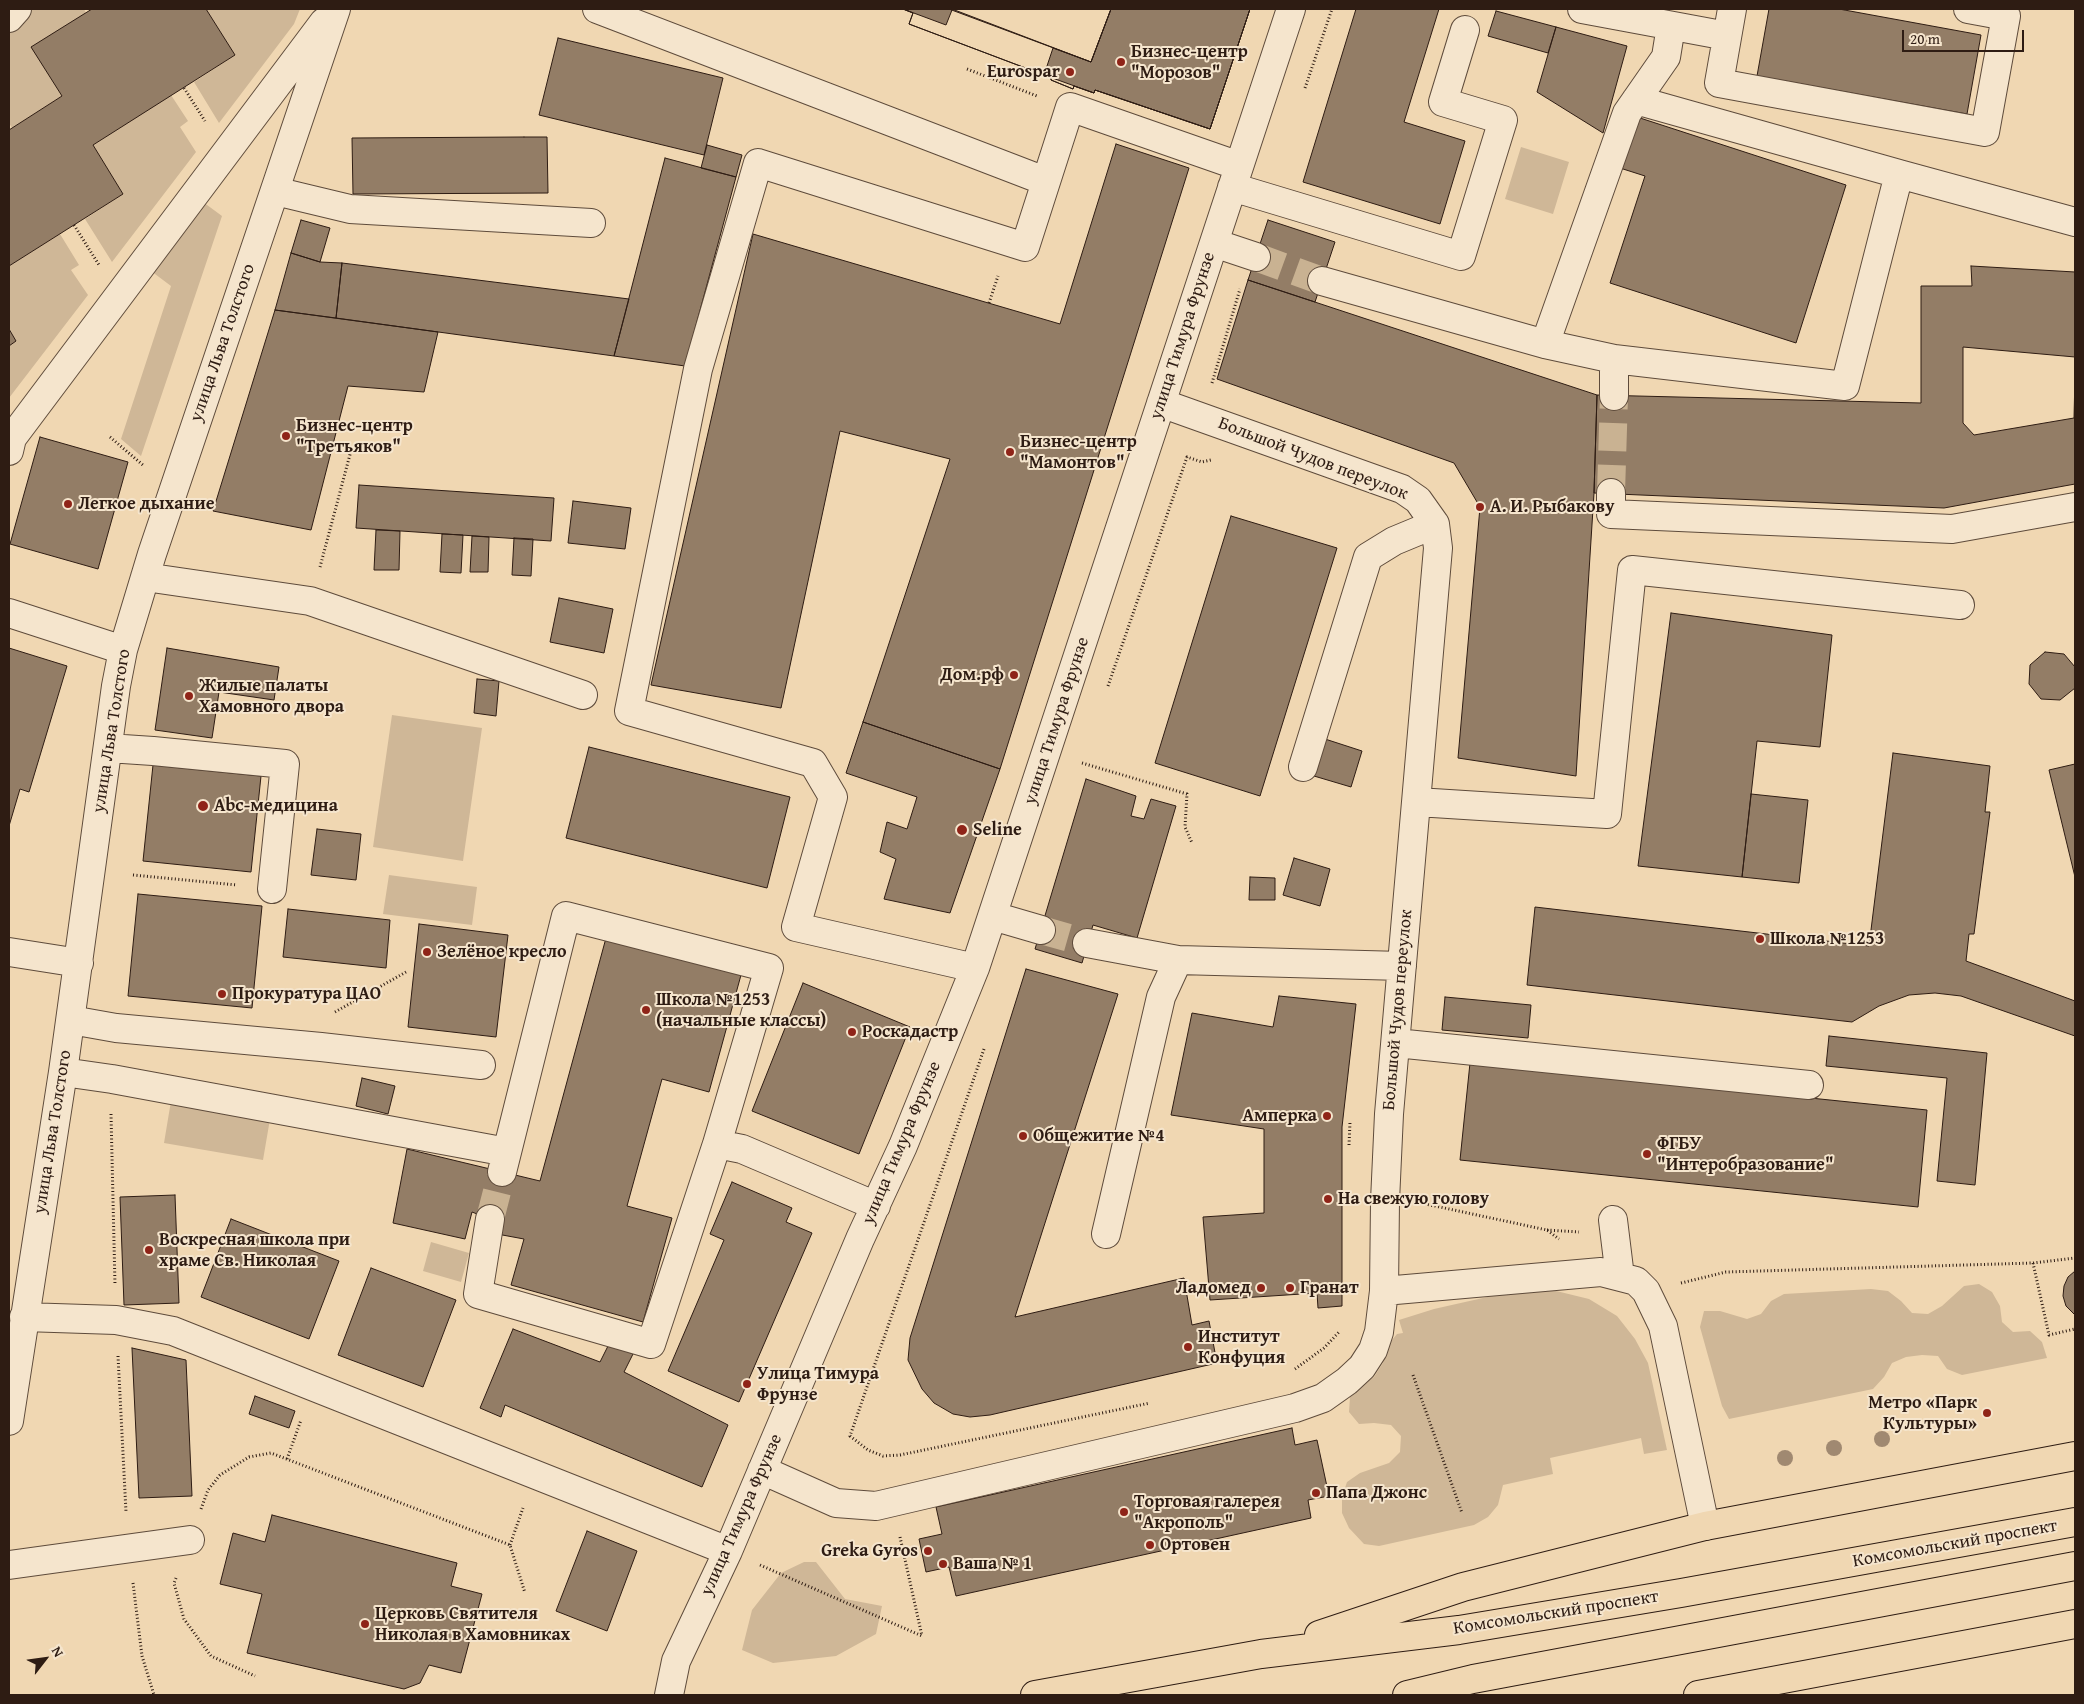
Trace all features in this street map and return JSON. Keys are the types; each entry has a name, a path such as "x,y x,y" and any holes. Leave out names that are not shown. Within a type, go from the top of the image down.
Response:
{"main road":[{"path":"1261,1654 1463,1587 1706,1526 2075,1456"},
{"name":"Комсомольский проспект","path":"1035,1695 1261,1654 1458,1630 1681,1593 2075,1522"},
{"path":"1407,1695 1473,1679 2075,1566"},
{"path":"1698,1695 1792,1687 2075,1624"}],"street":[{"path":"9,18 17,9"},
{"path":"9,451 12,438 335,9"},
{"name":"улица Льва Толстого","path":"9,1420 71,1020 116,686 124,650 145,577 335,9"},
{"path":"597,9 1045,181"},
{"name":"улица Тимура Фрунзе","path":"669,1695 676,1661 728,1550 903,1146 975,968 1291,9"},
{"path":"1582,9 1727,36"},
{"path":"1732,9 1719,83 1985,132 2006,16 1968,9"},
{"path":"1545,344 1627,113 1666,57 1671,26"},
{"path":"975,968 796,927 833,797 813,763 629,711 698,369 758,163 1024,246 1070,107 1236,177 1461,256 1503,120 1443,102 1465,30"},
{"path":"1636,100 2075,222"},
{"path":"1322,281 1545,344 1614,359 1845,386 1899,174"},
{"path":"275,191 350,208 591,223"},
{"path":"1214,243 1256,257"},
{"path":"1614,359 1614,396"},
{"name":"Большой Чудов переулок","path":"762,1470 836,1503 876,1506 1295,1408 1323,1398 1347,1382 1362,1367 1373,1350 1380,1332 1384,1291 1386,1181 1396,1043 1438,548 1435,524 1418,500 1402,489 1161,403"},
{"path":"1611,493 1611,514 1952,529 2075,507"},
{"path":"1303,767 1368,557 1394,541 1435,524"},
{"path":"1417,802 1607,814 1632,570 1960,605"},
{"path":"145,577 310,601 583,696"},
{"path":"9,613 124,650"},
{"path":"108,748 285,764 272,889"},
{"path":"63,1072 112,1079 505,1162 566,916 769,968 717,1144 650,1344 478,1294 490,1219"},
{"path":"993,916 1041,930"},
{"path":"1087,943 1178,960 1402,966"},
{"path":"9,952 79,962"},
{"path":"1106,1234 1162,996 1178,960"},
{"path":"71,1020 116,1028 321,1047 481,1065"},
{"path":"1396,1043 1809,1085"},
{"path":"717,1144 742,1148 876,1206"},
{"path":"1610,1274 1612,1220"},
{"path":"1384,1291 1610,1274 1636,1282 1646,1291 1663,1326 1706,1526"},
{"path":"24,1317 116,1320 173,1330 728,1550"},
{"path":"9,1565 190,1540"}],"path":[{"path":"967,69 1030,93"},
{"path":"184,88 209,127"},
{"path":"74,225 100,267"},
{"path":"110,437 145,466"},
{"path":"310,601 352,447"},
{"path":"1107,689 1187,457"},
{"path":"1078,772 1085,754"},
{"path":"1082,763 1188,794 1185,827 1192,843"},
{"path":"133,875 272,889"},
{"path":"321,1047 325,1018 406,972"},
{"path":"984,1047 850,1436 868,1450 883,1456 900,1455 1152,1402"},
{"path":"110,1108 116,1320 128,1548 142,1656 154,1695"},
{"path":"1349,1152 1351,1113"},
{"path":"1417,1202 1547,1230 1610,1274"},
{"path":"1646,1291 1726,1272 2033,1263 2075,1258"},
{"path":"2033,1263 2049,1335 2075,1329"},
{"path":"1294,1369 1324,1348 1344,1324"},
{"path":"1413,1375 1462,1513"},
{"path":"287,1460 314,1386"},
{"path":"255,1676 211,1656 184,1619 174,1583 208,1490 220,1475 249,1457 272,1453 510,1545 525,1593"},
{"path":"728,1550 922,1636 883,1456"}],"shaded area":[{"path":"31,9 84,9 86,13 32,47 62,96 12,128 9,123 9,33"},
{"path":"206,9 300,9 294,24 219,123 194,82 235,55"},
{"path":"171,95 188,121 180,127 196,152 112,262 85,219 123,194 93,145"},
{"path":"1521,147 1569,162 1553,214 1505,199"},
{"path":"203,202 222,216 141,456 121,439 171,286 151,271"},
{"path":"60,234 79,265 71,270 88,295 9,398 9,346 16,341 9,329 9,266"},
{"path":"392,715 482,728 463,861 373,847"},
{"path":"389,875 477,887 472,925 383,914"},
{"path":"171,1101 270,1119 263,1160 164,1143"},
{"path":"431,1242 469,1253 461,1282 423,1271"},
{"path":"1979,1284 1992,1292 2000,1306 2002,1322 2013,1332 2030,1331 2042,1342 2047,1358 1962,1375 1947,1369 1938,1356 1906,1357 1892,1363 1884,1377 1873,1389 1729,1419 1722,1406 1700,1327 1704,1311 1720,1311 1747,1319 1761,1314 1771,1301 1784,1294 1871,1289 1888,1291 1912,1313 1928,1314 1942,1306 1964,1286"},
{"path":"1544,1288 1589,1299 1617,1316 1635,1339 1648,1363 1667,1450 1644,1454 1641,1438 1550,1458 1553,1474 1503,1485 1498,1505 1488,1517 1474,1525 1379,1546 1364,1544 1349,1528 1342,1513 1342,1497 1347,1482 1360,1473 1389,1463 1400,1452 1401,1436 1391,1425 1359,1424 1349,1412 1350,1397 1361,1385 1374,1377 1383,1363 1387,1346 1397,1334 1403,1333 1399,1320 1434,1309 1514,1291"},
{"path":"804,1562 816,1562 845,1599 882,1606 876,1634 836,1656 773,1663 742,1650 752,1610 781,1573"}],"building":[{"path":"92,9 206,9 235,55 93,145 123,194 9,266 9,130 62,96 31,47"},
{"name":"Бизнес-центр \"Морозов\"","path":"903,9 1250,9 1210,129 1095,90 1094,93 1074,86 1073,89 1044,75 909,24 913,13"},
{"path":"903,9 949,9 952,10 946,25"},
{"name":"Бизнес-центр \"Морозов\"","path":"903,9 1250,9 1210,129 1095,90 1094,93 1074,86 1073,89 1044,75 909,24 913,13"},
{"path":"949,9 1111,9 1091,62"},
{"path":"952,9 1111,9 1091,62"},
{"name":"Бизнес-центр \"Морозов\"","path":"1111,9 1250,9 1210,129 1095,90 1094,93 1044,75 1053,48 1091,62"},
{"path":"1356,9 1439,9 1404,122 1465,141 1440,224 1303,182"},
{"path":"1769,9 1839,9 1981,35 1967,114 1757,76"},
{"path":"1496,11 1556,27 1548,53 1488,36"},
{"path":"1556,27 1627,46 1603,133 1537,92"},
{"path":"558,38 723,78 704,155 539,115"},
{"path":"1637,117 1846,185 1796,343 1610,283 1645,176 1620,168"},
{"path":"547,137 548,193 353,194 352,138"},
{"name":"Бизнес-центр \"Мамонтов\"","path":"1116,144 1189,168 1000,769 863,722 950,459 840,431 781,708 651,685 753,234 1060,324"},
{"path":"707,145 742,155 736,177 701,168"},
{"path":"665,158 736,177 685,366 614,356"},
{"path":"301,220 330,228 320,262 291,253"},
{"path":"1268,220 1335,242 1315,302 1248,280"},
{"path":"291,253 320,262 342,263 336,318 275,310"},
{"path":"342,263 629,299 614,356 336,318"},
{"path":"1971,266 2075,272 2075,357 1963,347 1963,423 1974,435 2074,418 2075,376 2075,484 1944,508 1594,493 1597,395 1921,403 1921,286 1972,286"},
{"path":"1248,280 1597,395 1594,493 1576,776 1458,758 1480,507 1454,463 1217,379"},
{"name":"Бизнес-центр \"Третьяков\"","path":"275,310 438,332 424,392 348,386 311,530 213,511"},
{"path":"9,329 16,341 9,346"},
{"name":"Легкое дыхание","path":"40,437 128,462 98,569 10,544"},
{"path":"359,485 554,498 551,541 356,528"},
{"path":"573,501 631,508 625,549 568,543"},
{"path":"1231,516 1337,548 1260,796 1155,763"},
{"path":"376,530 400,531 399,570 374,570"},
{"path":"442,534 463,535 461,573 440,572"},
{"path":"472,536 489,537 488,572 470,572"},
{"path":"514,538 533,539 531,576 512,575"},
{"path":"559,598 613,609 604,653 550,642"},
{"path":"1671,613 1832,635 1820,747 1757,741 1742,877 1638,866"},
{"path":"9,648 67,666 29,792 20,789 9,826"},
{"name":"Жилые палаты Хамовного двора","path":"167,648 279,667 274,700 219,692 212,738 155,730"},
{"path":"2045,652 2064,654 2075,667 2075,688 2060,700 2041,699 2029,684 2030,665"},
{"path":"477,679 499,681 496,716 474,713"},
{"path":"863,722 1000,769 950,913 884,899 896,859 880,852 887,822 907,829 917,797 846,773"},
{"path":"1325,739 1362,751 1351,787 1314,776"},
{"path":"589,747 790,797 767,888 566,838"},
{"path":"1893,753 1990,766 1985,812 1990,812 1974,934 1969,934 1966,961 2075,1001 2075,1036 1961,996 1935,993 1909,995 1879,1006 1852,1022 1527,985 1535,907 1869,946"},
{"path":"2075,764 2075,877 2049,770"},
{"name":"Abc-медицина","path":"153,765 261,776 251,872 143,861"},
{"path":"1086,779 1136,796 1131,816 1144,819 1151,799 1176,806 1137,938 1093,925 1082,963 1035,949"},
{"path":"1751,794 1808,800 1799,883 1742,877"},
{"path":"317,829 361,834 356,880 311,875"},
{"path":"1294,858 1330,869 1320,906 1283,895"},
{"path":"1250,877 1275,878 1275,900 1249,900"},
{"path":"138,894 262,906 252,1008 128,996"},
{"path":"288,909 390,920 386,968 283,957"},
{"path":"419,924 508,935 496,1037 408,1027"},
{"path":"606,938 741,975 709,1092 662,1079 627,1206 672,1218 643,1322 511,1285 524,1239 497,1234 490,1219 472,1212 465,1239 393,1223 407,1149 540,1181"},
{"name":"Общежитие №4","path":"1026,969 1118,994 1015,1317 1184,1278 1192,1325 1209,1321 1217,1363 990,1415 970,1417 953,1414 934,1403 922,1389 908,1360 910,1338"},
{"path":"803,983 910,1027 859,1154 752,1111"},
{"path":"1279,996 1356,1004 1342,1127 1342,1306 1318,1308 1317,1293 1210,1300 1203,1217 1264,1213 1264,1129 1171,1115 1192,1013 1273,1027"},
{"path":"1445,997 1531,1005 1528,1038 1442,1030"},
{"path":"1829,1036 1987,1053 1975,1185 1937,1181 1947,1078 1826,1066"},
{"path":"1470,1063 1927,1110 1918,1207 1460,1160"},
{"path":"362,1078 395,1086 388,1114 356,1106"},
{"path":"732,1182 792,1208 786,1222 812,1233 739,1402 668,1371 724,1240 710,1234"},
{"name":"Воскресная школа при храме Св. Николая","path":"175,1195 179,1303 124,1305 120,1197"},
{"path":"231,1219 339,1261 309,1339 201,1297"},
{"path":"371,1268 456,1300 423,1387 338,1355"},
{"path":"2075,1271 2075,1315 2066,1306 2063,1296 2064,1286 2068,1277"},
{"path":"513,1329 600,1362 609,1344 633,1354 624,1372 728,1425 702,1487 505,1405 501,1417 480,1408"},
{"path":"132,1348 186,1360 192,1496 139,1498"},
{"path":"255,1396 295,1411 289,1428 249,1414"},
{"name":"Торговая галерея \"Акрополь\"","path":"1292,1428 1295,1445 1317,1440 1329,1496 1308,1500 1311,1518 956,1596 949,1567 926,1572 919,1539 942,1534 936,1507"},
{"name":"Церковь Святителя Николая в Хамовниках","path":"272,1515 457,1563 451,1586 482,1594 461,1673 429,1665 420,1683 404,1689 247,1653 262,1594 220,1584 233,1533 265,1542"},
{"path":"587,1531 637,1551 607,1631 556,1611"}],"tunnel":[{"path":"1256,257 1322,281"},
{"path":"1611,493 1614,396"},
{"path":"1041,930 1087,943"},
{"path":"490,1219 502,1172"}],"place":[{"name":"Бизнес-центр \"Морозов\"","path":"1121,62"},
{"name":"Eurospar","path":"1070,72"},
{"name":"Бизнес-центр \"Третьяков\"","path":"286,436"},
{"name":"Бизнес-центр \"Мамонтов\"","path":"1010,452"},
{"name":"Легкое дыхание","path":"68,504"},
{"name":"А. И. Рыбакову","path":"1480,507"},
{"name":"Дом.рф","path":"1014,675"},
{"name":"Жилые палаты Хамовного двора","path":"189,696"},
{"name":"Abc-медицина","path":"203,806"},
{"name":"Seline","path":"962,830"},
{"name":"Школа №1253","path":"1760,939"},
{"name":"Зелёное кресло","path":"427,952"},
{"name":"Прокуратура ЦАО","path":"222,994"},
{"name":"Школа №1253 (начальные классы)","path":"646,1010"},
{"name":"Роскадастр","path":"852,1032"},
{"name":"Амперка","path":"1327,1116"},
{"name":"Общежитие №4","path":"1023,1136"},
{"name":"ФГБУ \"Интеробразование\"","path":"1647,1154"},
{"name":"На свежую голову","path":"1328,1199"},
{"name":"Воскресная школа при храме Св. Николая","path":"149,1250"},
{"name":"Ладомед","path":"1261,1288"},
{"name":"Гранат","path":"1290,1288"},
{"name":"Институт Конфуция","path":"1188,1347"},
{"name":"Улица Тимура Фрунзе","path":"747,1384"},
{"name":"Метро «Парк Культуры»","path":"1987,1413"},
{"name":"Папа Джонс","path":"1316,1493"},
{"name":"Торговая галерея \"Акрополь\"","path":"1124,1512"},
{"name":"Ортовен","path":"1150,1545"},
{"name":"Greka Gyros","path":"928,1551"},
{"name":"Ваша № 1","path":"943,1564"},
{"name":"Церковь Святителя Николая в Хамовниках","path":"365,1624"}]}
